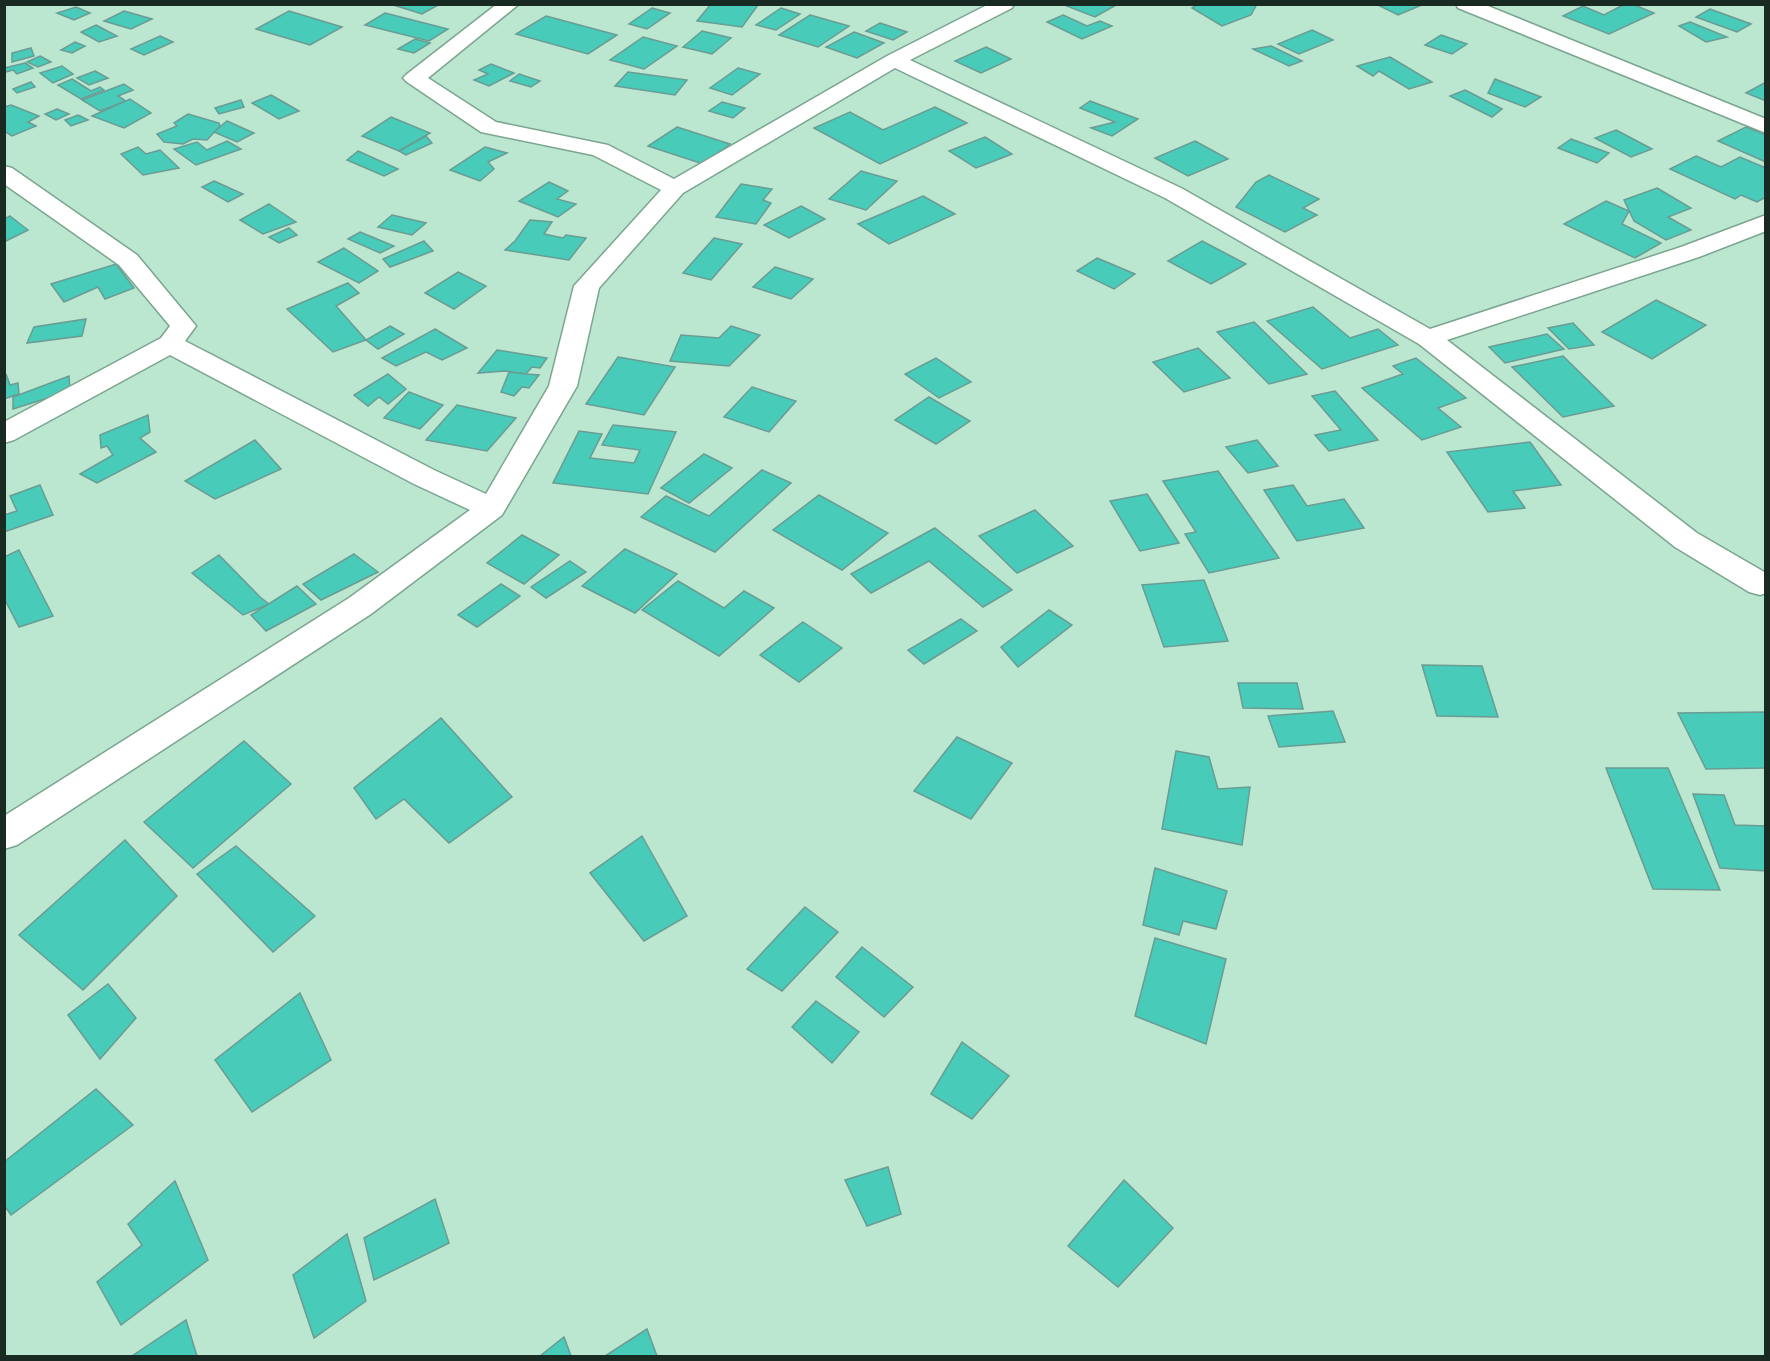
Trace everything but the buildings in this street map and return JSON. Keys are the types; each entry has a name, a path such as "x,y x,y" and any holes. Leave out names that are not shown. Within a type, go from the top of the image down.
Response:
{"street":[{"path":"510,4 414,78 489,127 600,150 675,188"},
{"path":"4,835 360,606 492,508 563,386 587,286 675,188 894,60 1005,4"},
{"path":"1465,4 1766,127"},
{"path":"894,60 1173,193 1428,338 1686,540 1760,584"},
{"path":"4,172 128,260 183,326 170,344 4,434"},
{"path":"1428,338 1690,252 1766,222"},
{"path":"170,344 424,477 492,508"}]}
